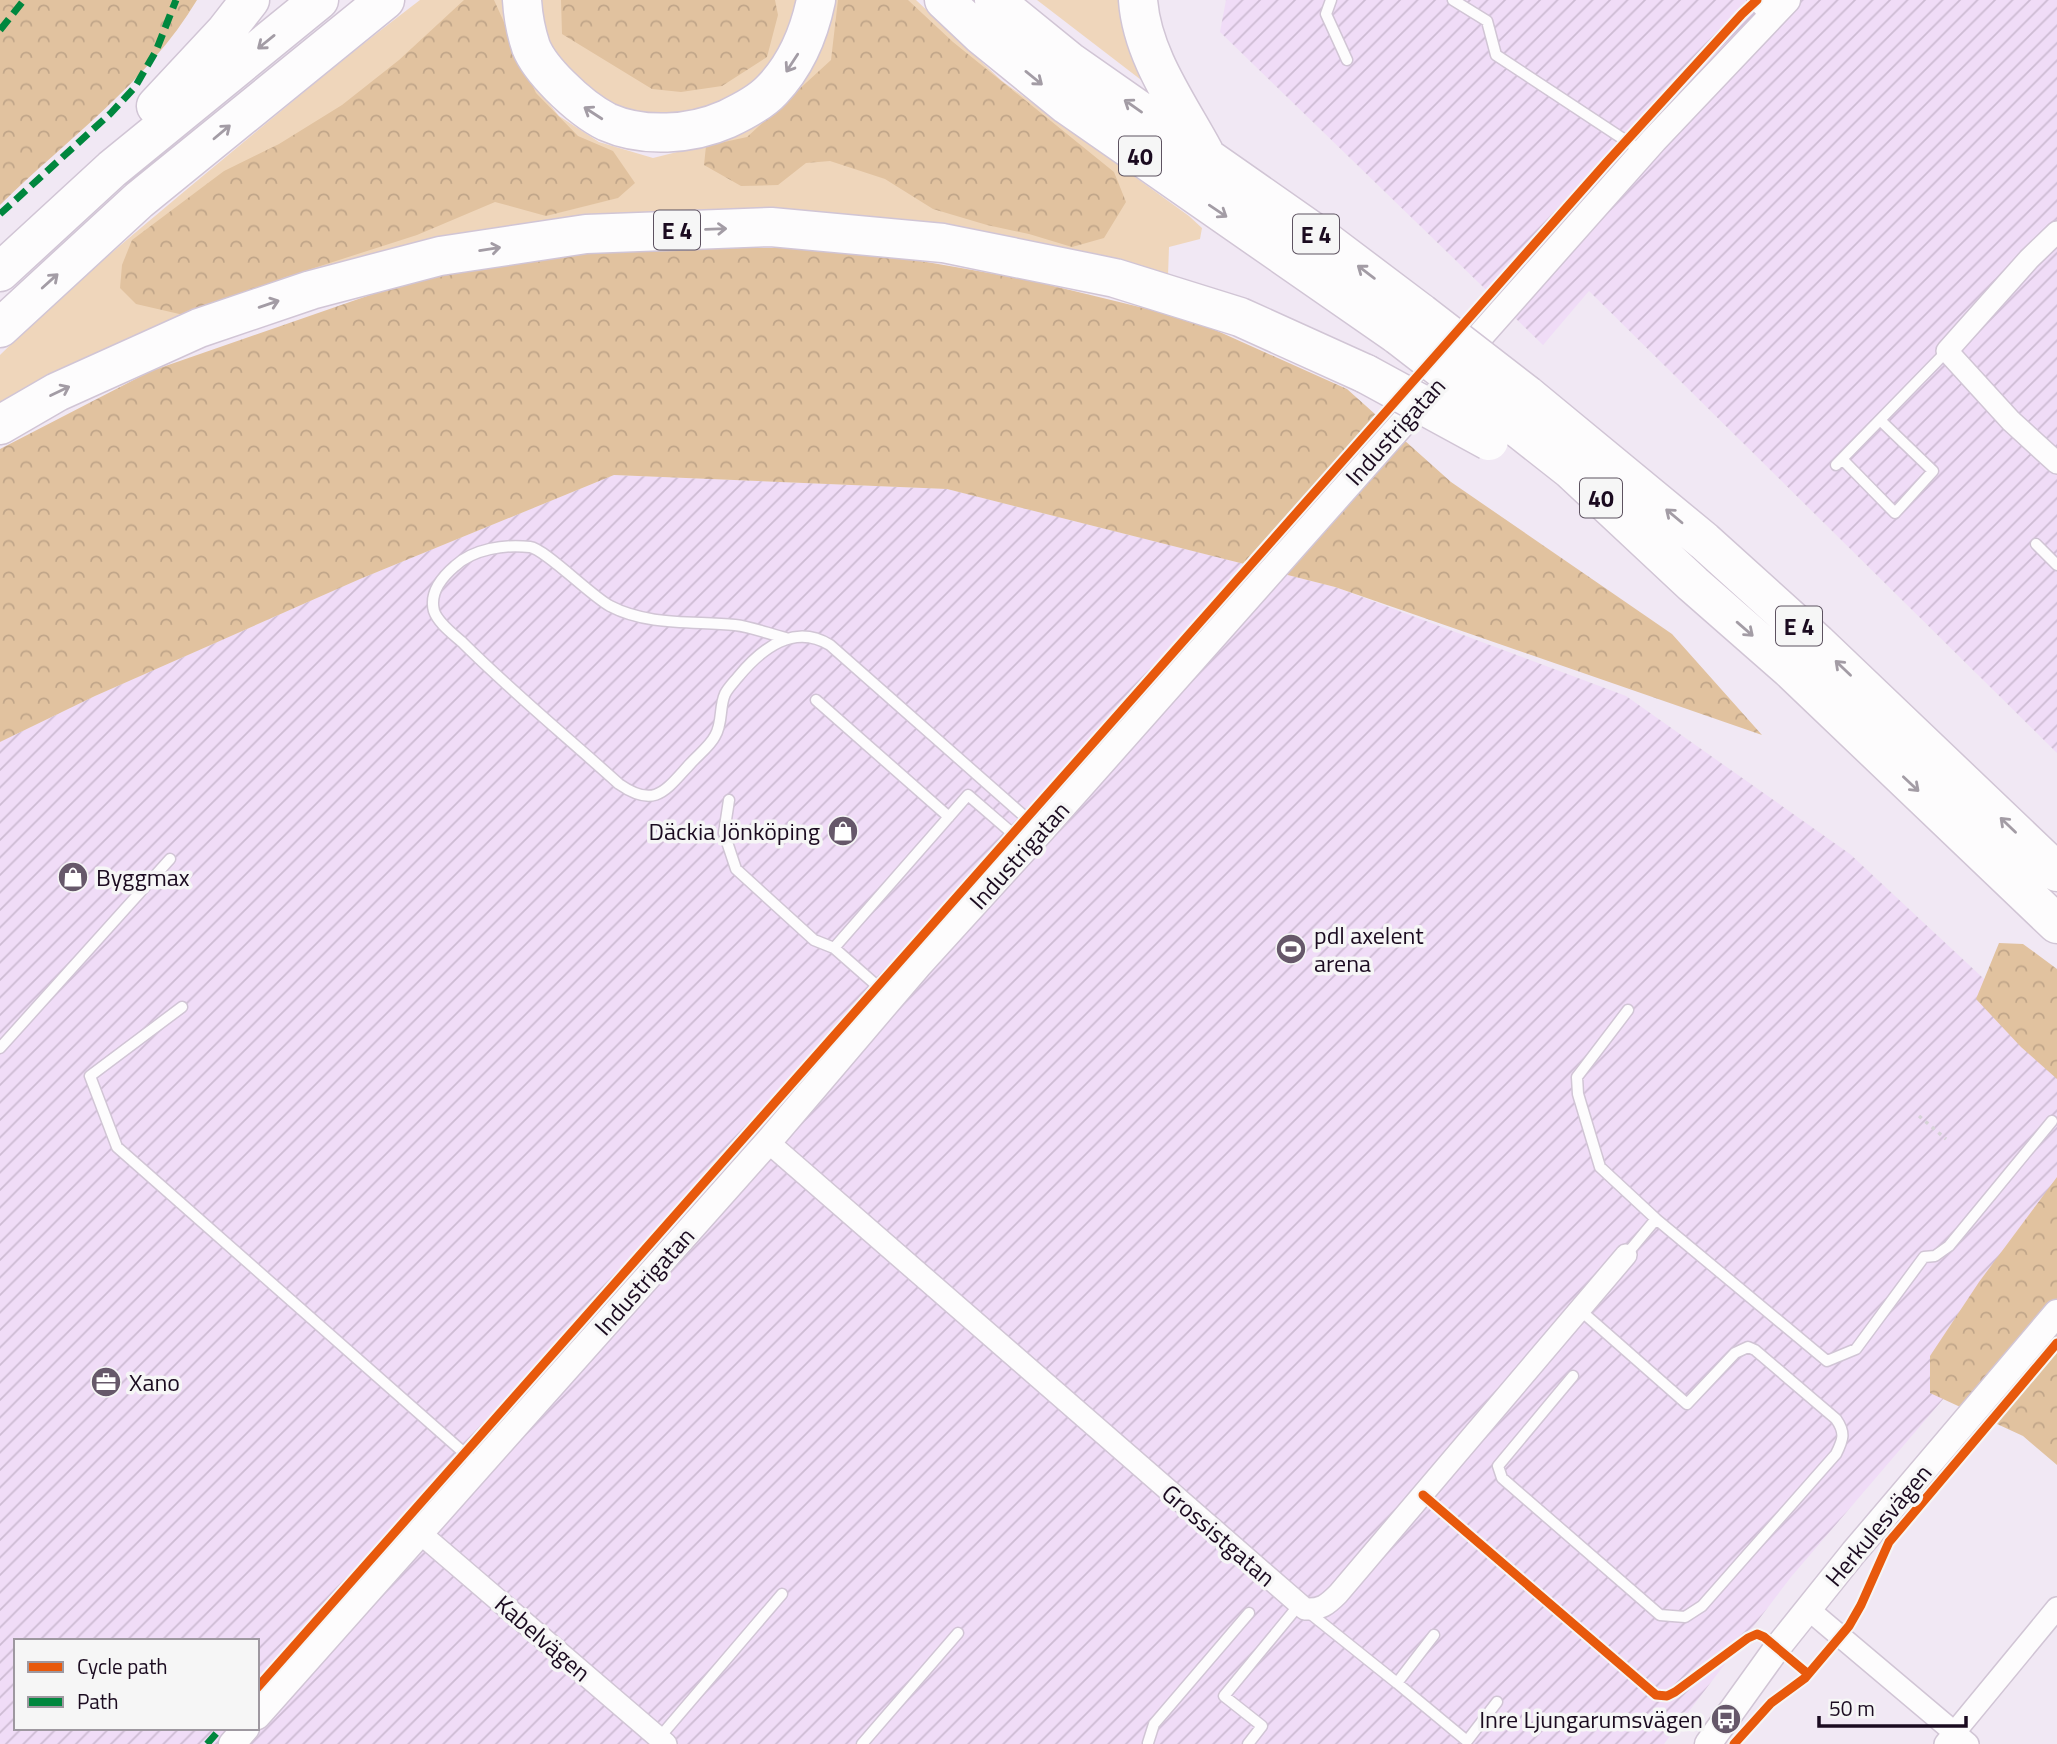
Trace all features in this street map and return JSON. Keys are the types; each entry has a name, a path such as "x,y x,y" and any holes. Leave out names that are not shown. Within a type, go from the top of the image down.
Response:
{"highway":[{"path":"0,270 225,32 250,0"},
{"path":"0,270 113,169 319,0"},
{"path":"0,328 139,200 385,0"},
{"path":"522,0 523,18 532,50 549,75 574,100 607,122 643,131 676,132 711,126 741,112 771,92 795,62 811,25 816,0"},
{"name":"40","path":"944,0 981,35 1067,105 1410,324 1507,418 1571,470 1693,584"},
{"name":"E 4","path":"994,0 1069,61 1318,236 1410,324"},
{"path":"1138,0 1139,19 1149,51 1208,160"},
{"name":"E 4","path":"0,425 57,392 199,328 311,290 440,256 586,234 771,227 943,243 1115,278 1240,317 1366,374 1507,418 1704,541 1817,643 2057,872"},
{"name":"E 4","path":"1693,584 1790,669 2057,924"}],"street":[{"name":"Industrigatan","path":"259,1714 1772,5"},
{"path":"2057,232 2029,259 1947,351 2011,421 2057,463"},
{"name":"Grossistgatan","path":"768,1142 1302,1607"},
{"path":"1302,1607 1318,1610 1338,1594 1626,1255"},
{"name":"Herkulesvägen","path":"1708,1744 1808,1609 1854,1552 2057,1313"},
{"name":"Kabelvägen","path":"420,1533 663,1741"},
{"path":"1808,1609 1956,1740 2057,1608"},
{"path":"232,1744 244,1730"}],"lane":[{"path":"1331,0 1326,14 1347,60"},
{"path":"1453,0 1487,21 1496,55 1643,152"},
{"path":"1880,420 1933,471 1895,513 1839,461 1947,351"},
{"path":"2036,544 2057,565"},
{"path":"786,638 738,625 654,620 628,614 595,597 533,547 497,548 461,560 437,582 435,596 434,610 453,633 619,784 635,795 656,795 666,790 715,737 726,692 747,666 774,644 786,638 817,637 830,645 1034,839"},
{"path":"816,700 949,817"},
{"path":"834,948 968,795 1034,839"},
{"path":"729,800 724,833 736,869 814,940 834,948 891,998"},
{"path":"0,1048 170,859"},
{"path":"182,1007 90,1076 117,1147 479,1466"},
{"path":"1628,1010 1577,1077 1578,1094 1600,1167 1656,1219 1827,1361 1856,1349 1916,1266 1924,1257 1935,1256 1949,1246 2052,1121"},
{"path":"1626,1255 1656,1219"},
{"path":"1573,1376 1498,1466 1502,1478 1660,1615 1685,1617 1702,1606 1836,1454 1843,1439 1843,1428 1836,1419 1755,1350 1748,1347 1735,1353 1687,1404 1580,1310"},
{"path":"663,1741 782,1594"},
{"path":"1248,1744 1262,1726 1224,1696 1302,1607 1467,1741 1497,1702"},
{"path":"1149,1744 1154,1724 1249,1613"},
{"path":"862,1744 958,1633"},
{"path":"1397,1683 1434,1635"}],"path":[{"path":"1919,1116 1946,1139"}],"shaded area":[{"path":"420,0 509,0 535,86 559,116 599,142 653,158 701,146 830,0 916,0 1002,81 1189,216 1202,228 1200,239 1169,247 1168,276 1064,252 508,231 0,410 0,355 126,241 311,86"},
{"path":"536,0 796,0 783,44 765,75 730,98 693,113 656,116 621,109 593,97 547,47"},
{"path":"1037,0 1126,0 1149,86"},
{"path":"1226,0 2057,0 2057,753 1589,291 1543,345 1220,32"},
{"path":"614,475 947,489 1335,587 1626,696 1850,854 2057,1047 2057,1266 1791,1577 1664,1744 0,1744 0,742 95,696 360,579"}],"green space":[{"path":"0,0 197,0 177,30 131,83 0,205"},
{"path":"464,0 494,0 536,93 578,136 613,151 635,183 618,198 546,216 495,202 417,235 283,278 188,316 136,304 120,288 122,265 132,240 224,171 279,144 342,105 399,60"},
{"path":"561,0 775,0 778,15 767,57 722,86 681,92 652,89 562,34"},
{"path":"838,0 908,0 953,42 1114,172 1126,202 1104,238 1072,247 987,225 933,209 885,179 830,161 806,163 778,185 741,186 704,165 706,146 747,137 831,60"},
{"path":"645,248 847,248 1029,280 1193,320 1347,389 1451,482 1672,634 1762,735 1335,587 947,489 614,475 360,579 95,696 0,742 0,449 151,371 393,287 531,255"},
{"path":"1999,943 2023,944 2057,969 2057,1079 2021,1047 1976,999"},
{"path":"2057,1177 2057,1465 2023,1436 1930,1393 1930,1356 1979,1282"}],"marked path":[{"path":"0,30 24,0"},
{"path":"0,214 111,113 135,87 156,51 176,0"},
{"path":"207,1744 219,1730"}],"cycle path":[{"path":"259,1686 1607,162 1757,0"},
{"path":"1734,1744 1771,1703 1805,1678 1849,1626 1889,1542 2057,1343"},
{"path":"1423,1495 1656,1695 1667,1696 1675,1692 1757,1634 1808,1674"}],"place":[{"name":"Däckia Jönköping","path":"843,831"},
{"name":"Byggmax","path":"73,877"},
{"name":"pdl axelent arena","path":"1291,949"},
{"name":"Xano","path":"106,1382"},
{"name":"Inre Ljungarumsvägen","path":"1726,1719"}]}
